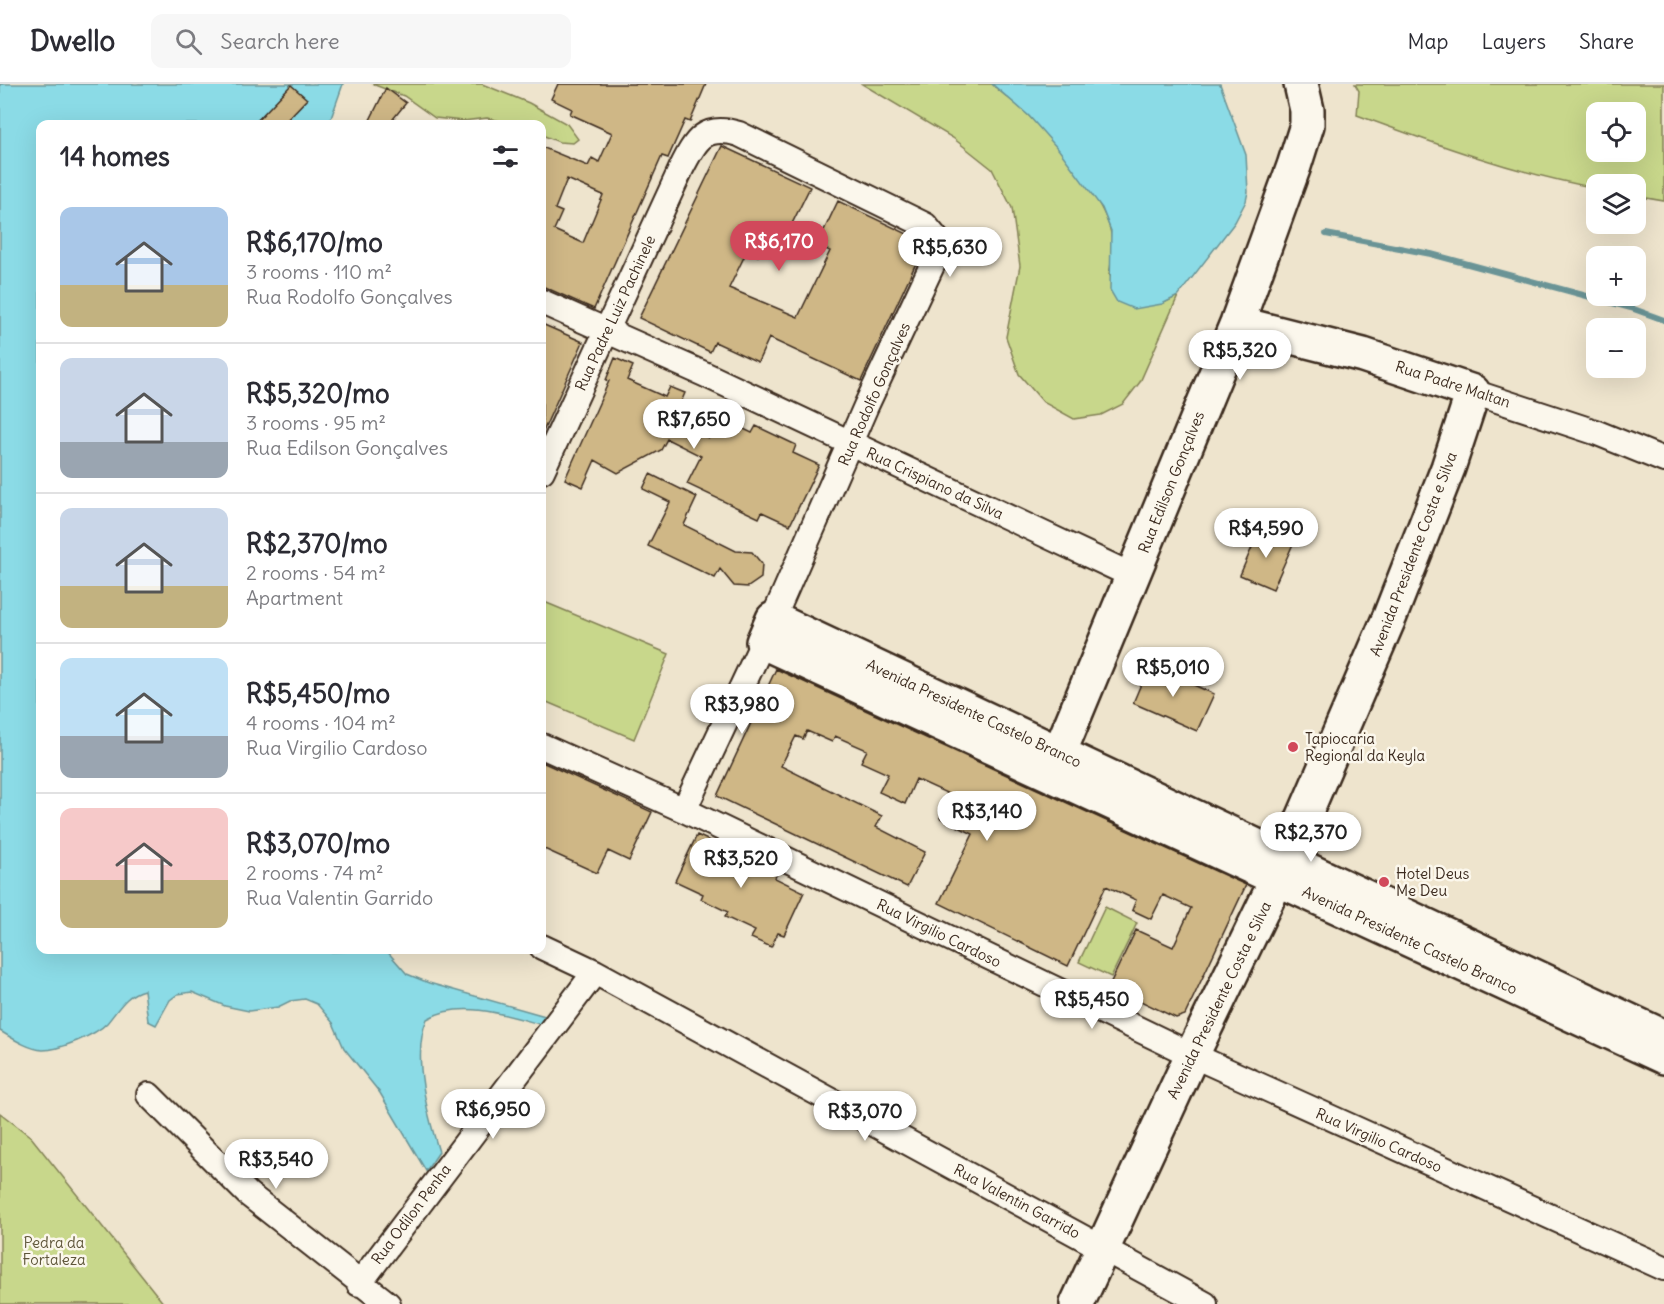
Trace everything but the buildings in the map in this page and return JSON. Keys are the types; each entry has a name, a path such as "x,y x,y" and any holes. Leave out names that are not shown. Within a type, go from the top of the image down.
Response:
{"street":[{"name":"Rua Edilson Gonçalves","path":"1055,764 1237,323 1303,141 1307,110 1301,84"},
{"name":"Rua Rodolfo Gonçalves","path":"684,810 768,631 936,257 939,242 925,225 740,134 714,129 695,142 688,154"},
{"name":"Rua Padre Luiz Pachinele","path":"546,462 688,154"},
{"name":"Rua Crispiano da Silva","path":"546,304 1133,576"},
{"name":"Rua Padre Maltan","path":"1237,323 1363,355 1595,432 1664,460"},
{"name":"Avenida Presidente Costa e Silva","path":"1077,1304 1281,869 1390,616 1448,468 1473,392"},
{"name":"Avenida Presidente Castelo Branco","path":"768,631 1281,869 1664,1057"},
{"name":"Rua Virgilio Cardoso","path":"546,748 684,810 1192,1055 1664,1268"},
{"name":"Avenida Presidente Castelo Branco","path":"1281,869 1664,1037"},
{"name":"Rua Valentin Garrido","path":"546,949 595,972 1205,1304"},
{"name":"Rua Odilon Penha","path":"358,1284 595,972"},
{"path":"149,1095 248,1194 358,1284 388,1304"}],"green space":[{"path":"372,84 482,84 529,103 567,124 578,139 573,143 559,142 546,137 546,120 435,118 404,96"},
{"path":"862,84 992,84 1026,113 1064,155 1087,185 1105,215 1112,240 1109,274 1162,304 1178,296 1140,382 1123,404 1101,415 1074,419 1043,402 1019,374 1006,337 1020,266 1012,208 992,169 953,138"},
{"path":"1355,84 1664,84 1664,201 1646,198 1646,174 1586,174 1586,186 1566,182 1475,157 1357,115 1359,91"},
{"path":"546,603 669,654 634,739 546,702"},
{"path":"1105,907 1137,923 1111,977 1079,962"},
{"name":"Pedra da Fortaleza","path":"0,1113 31,1137 164,1304 0,1304"}],"water":[{"path":"0,84 343,84 330,120 36,120 36,954 390,954 407,974 429,983 545,1016 539,1024 497,1013 454,1010 427,1019 422,1033 421,1067 426,1103 439,1152 426,1171 380,1093 344,1048 333,1023 317,1004 305,999 290,1001 278,1007 249,1011 225,1006 192,992 178,994 170,1000 156,1025 148,1021 144,990 127,999 102,1028 67,1045 43,1050 32,1048 0,1031"},
{"path":"992,84 1220,84 1246,155 1248,192 1235,222 1178,296 1162,304 1134,309 1117,302 1110,290 1111,231 1102,208 1059,150 1029,116"}],"waterway":[{"path":"1326,234 1431,254 1631,308 1664,320"}],"place":[{"name":"Tapiocaria Regional da Keyla","path":"1293,747"},
{"name":"Hotel Deus Me Deu","path":"1384,882"}]}
